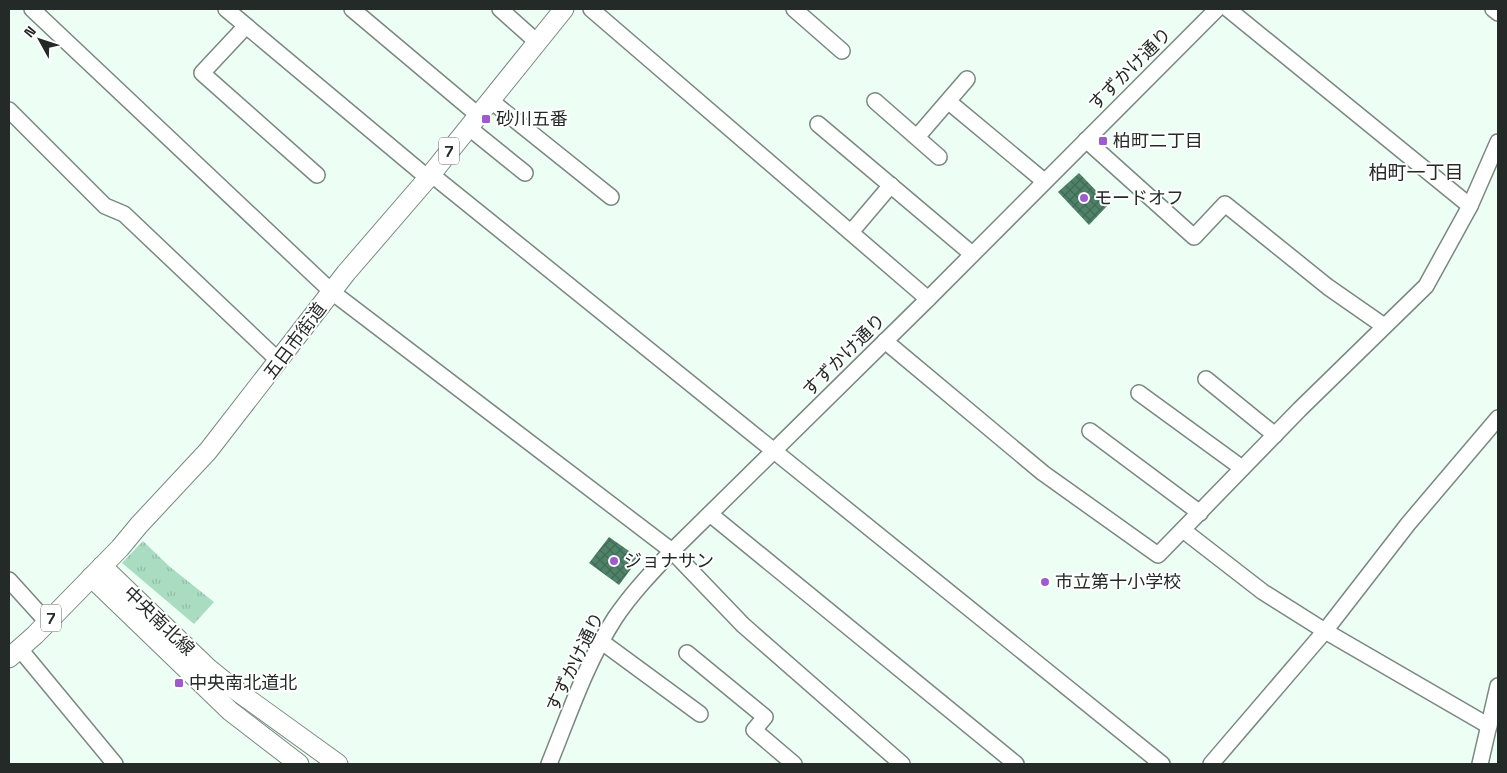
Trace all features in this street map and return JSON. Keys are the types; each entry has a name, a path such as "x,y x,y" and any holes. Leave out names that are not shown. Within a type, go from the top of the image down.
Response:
{"main road":[{"name":"五日市街道","path":"14,653 120,548 146,517 208,451 332,292 428,178 564,9"},
{"name":"中央南北線","path":"96,572 230,711 299,764"},
{"name":"中央南北線","path":"96,572 230,686 338,764"}],"street":[{"path":"32,9 332,292 672,551 743,625 902,764"},
{"path":"226,9 428,178 437,179 1162,764"},
{"path":"352,9 473,121 525,173"},
{"path":"500,9 537,42"},
{"path":"591,9 852,231 928,299"},
{"path":"794,9 842,50"},
{"name":"すずかけ通り","path":"549,764 585,676 602,642 629,598 672,551 928,299 1217,9"},
{"path":"1228,9 1470,206"},
{"path":"1493,9 1498,13"},
{"path":"246,26 202,73 316,175"},
{"path":"917,138 968,79"},
{"path":"490,100 611,197"},
{"path":"874,101 939,157"},
{"path":"949,102 1044,181"},
{"path":"9,110 105,206 124,214 279,361"},
{"path":"818,124 972,254"},
{"path":"1086,140 1194,237 1225,204 1328,287 1384,326"},
{"path":"885,341 1042,473 1158,556 1242,468 1426,286 1470,206 1498,142"},
{"path":"852,231 891,185"},
{"path":"1206,379 1275,435"},
{"path":"1139,393 1242,468"},
{"path":"1211,764 1325,631 1408,524 1498,418"},
{"path":"1090,431 1200,513"},
{"path":"710,514 1016,764"},
{"path":"1183,530 1262,592 1325,631 1489,726"},
{"path":"9,580 47,622"},
{"path":"602,642 700,714"},
{"path":"14,653 115,764"},
{"path":"687,653 765,717 754,730 794,764"},
{"path":"1480,764 1498,686"}],"green space":[{"path":"143,541 170,567 214,602 194,624 122,563"}],"building":[{"name":"モードオフ","path":"1079,173 1109,204 1089,225 1058,192"},
{"name":"ジョナサン","path":"609,537 639,558 619,585 589,563"}],"place":[{"name":"砂川五番","path":"486,119"},
{"name":"柏町二丁目","path":"1103,141"},
{"name":"モードオフ","path":"1084,198"},
{"name":"ジョナサン","path":"614,561"},
{"name":"市立第十小学校","path":"1045,582"},
{"name":"中央南北道北","path":"179,683"}],"district":[{"name":"柏町一丁目","path":"1416,172"}]}
